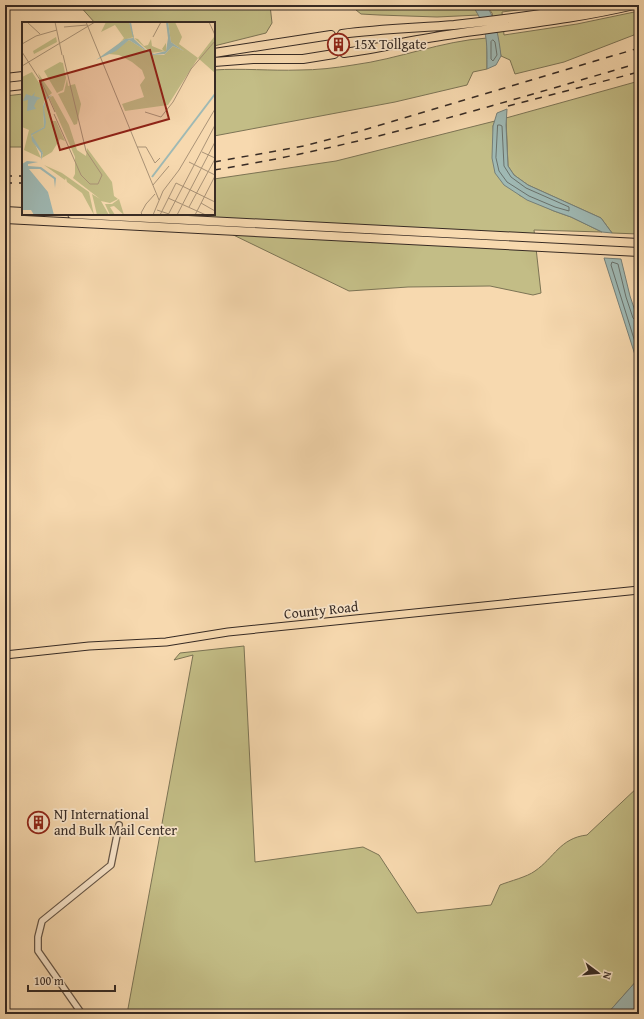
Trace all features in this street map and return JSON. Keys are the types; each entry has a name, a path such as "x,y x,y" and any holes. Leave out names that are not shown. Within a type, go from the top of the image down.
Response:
{"highway":[{"path":"508,23 594,5"},
{"path":"342,34 376,30 471,27 570,18 634,5"},
{"path":"344,53 471,27"},
{"path":"215,53 331,36"},
{"path":"215,62 253,59 303,59 334,54"},
{"path":"5,78 22,76"},
{"path":"5,87 22,85"},
{"path":"5,211 22,212"},
{"path":"92,215 639,243"},
{"path":"5,219 639,252"}],"main road":[{"name":"County Road","path":"5,655 89,646 166,642 228,632 639,590"}],"street":[{"path":"82,1014 38,951 38,936 42,921 111,865 119,825"}],"shaded area":[{"path":"79,5 270,5 272,23 266,33 215,46 215,22 94,22"},
{"path":"354,5 472,5 479,15 437,17 361,14 356,10"},
{"path":"486,5 556,5 502,12 504,35 577,24 639,11 639,33 564,62 515,74 510,60 501,56 492,13"},
{"path":"487,38 487,69 473,72 467,85 395,102 215,136 215,70 306,70 333,68 387,59 437,46"},
{"path":"639,81 639,234 612,233 601,218 528,185 514,175 508,166 506,118"},
{"path":"22,94 22,147 5,147 5,96"},
{"path":"495,121 493,126 494,141 519,195 602,232 534,230 541,293 533,295 490,286 408,287 349,291 192,215 215,215 215,179 336,161"},
{"path":"244,646 255,862 363,847 379,855 417,913 491,905 500,885 532,873 542,866 564,844 570,840 587,835 639,786 639,978 607,1014 127,1014 193,655 174,660 180,653"}],"water":[{"path":"472,5 486,5 492,16 496,29 501,56 496,65 487,69 486,36 481,21"},
{"path":"507,109 506,125 508,166 514,175 528,185 601,218 612,233 602,232 571,217 527,200 504,185 495,173 492,158 493,126 497,113"},
{"path":"604,258 621,259 630,296 639,323 639,364 636,358"},
{"path":"639,978 639,1002 630,1014 607,1014"}],"railway":[{"path":"215,162 304,146 357,132 639,48"},
{"path":"215,170 375,137 481,109 639,63"},
{"path":"508,106 639,72"},
{"path":"5,176 22,176"},
{"path":"5,183 22,183"}],"place":[{"name":"15X Tollgate","path":"338,44"},
{"name":"NJ International and Bulk Mail Center","path":"39,822"}]}
